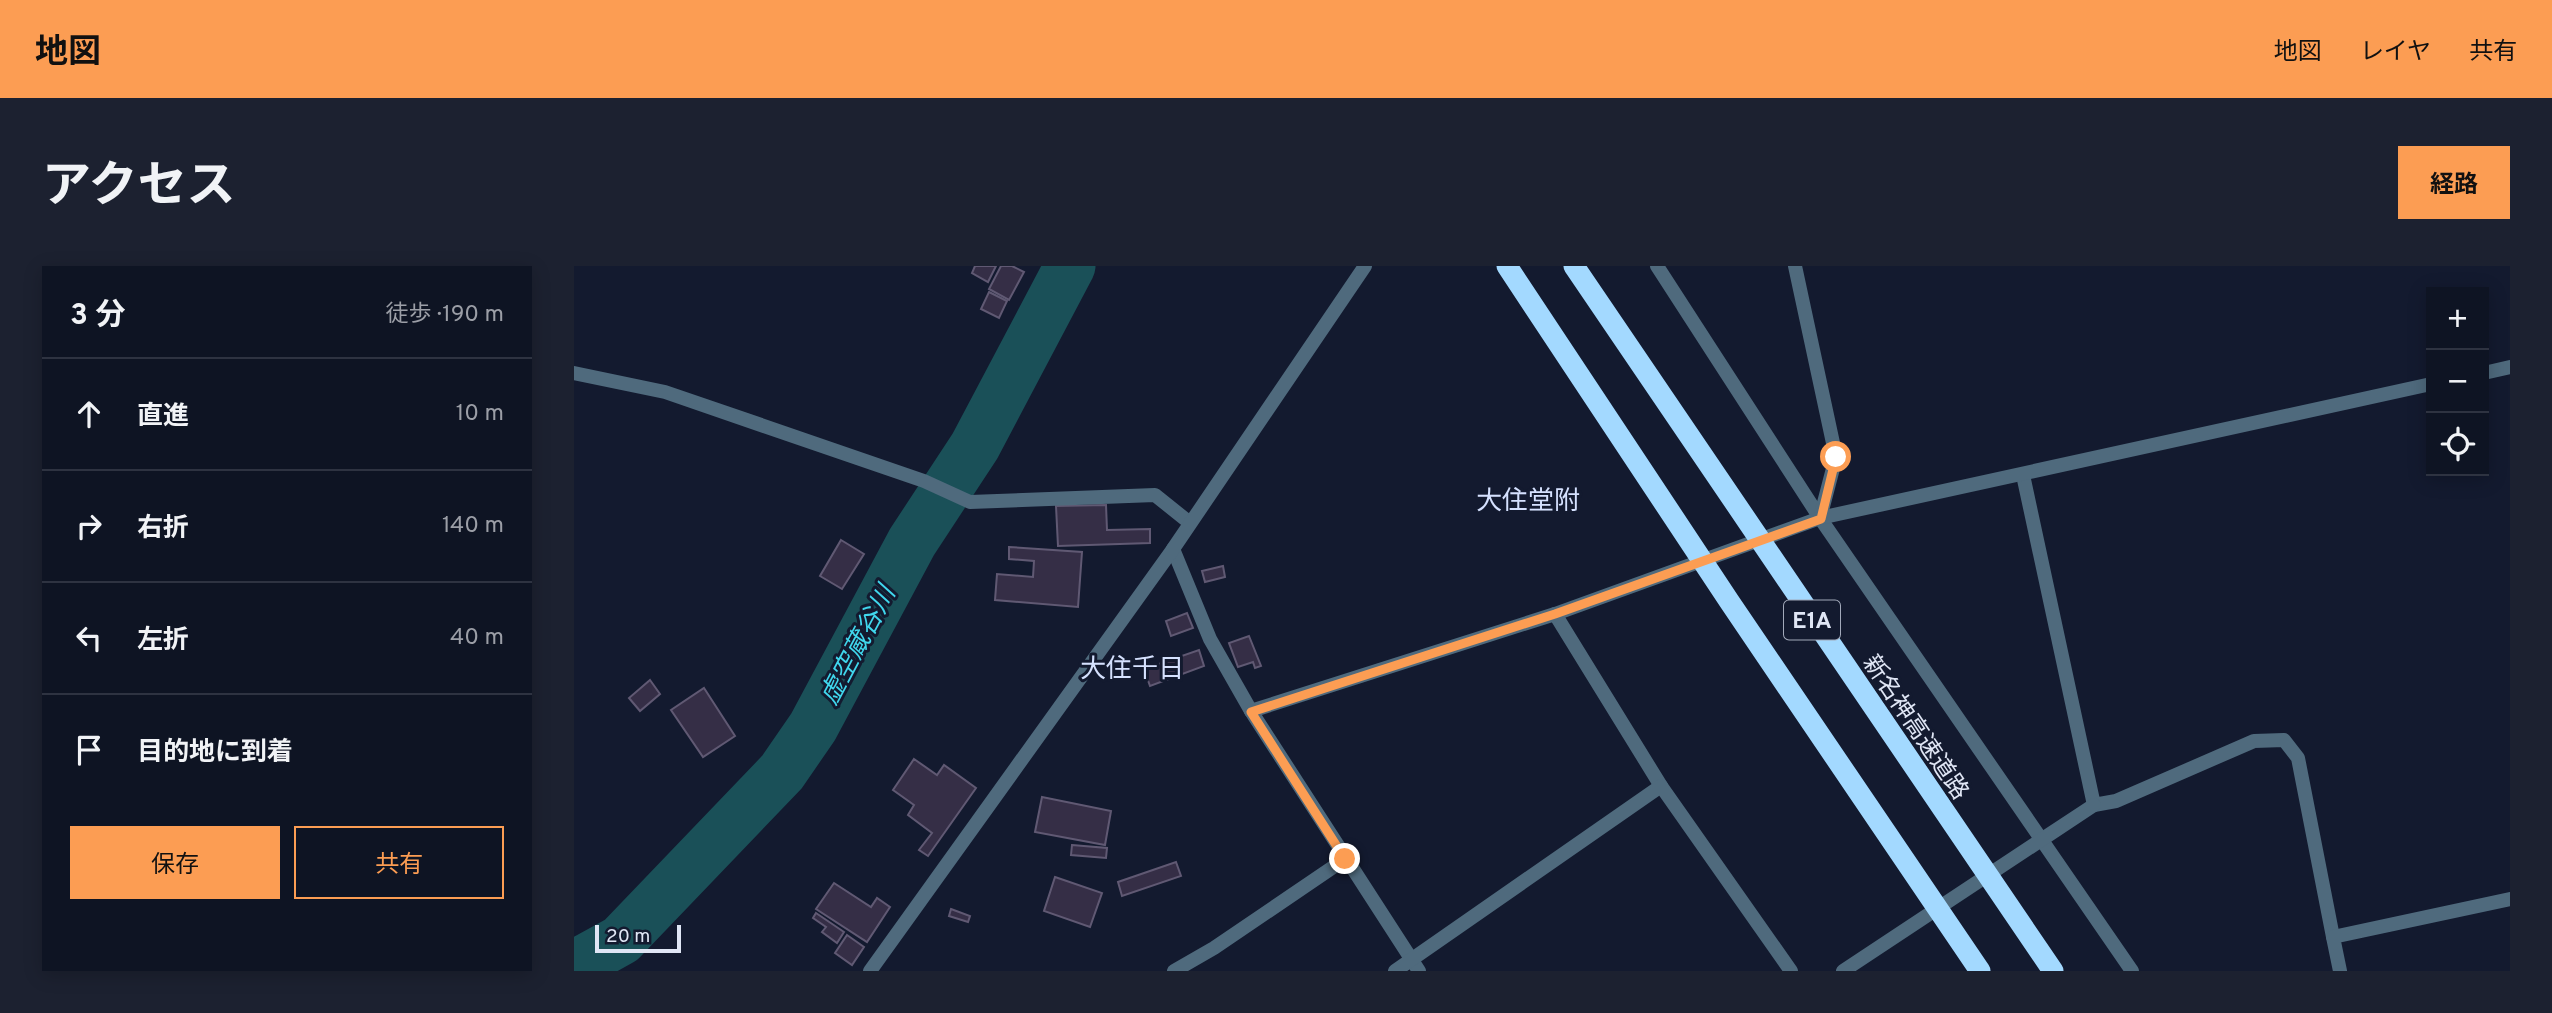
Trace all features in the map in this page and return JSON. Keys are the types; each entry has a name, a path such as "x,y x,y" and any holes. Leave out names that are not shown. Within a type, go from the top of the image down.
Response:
{"highway":[{"name":"E1A","path":"1507,266 1721,590 1980,971"},
{"name":"新名神高速道路","path":"1574,266 2053,971"}],"street":[{"path":"870,971 1173,549 1365,266"},
{"path":"1657,266 1821,519 2133,971"},
{"path":"1795,266 1836,457 1821,519"},
{"path":"2489,372 2510,367"},
{"path":"574,373 665,392 925,481 970,502 1155,495 1189,523"},
{"path":"1251,712 1555,614 1821,519 2426,385"},
{"path":"2023,475 2094,805"},
{"path":"1173,549 1210,639 1251,712 1415,965"},
{"path":"1555,614 1661,786 1791,971"},
{"path":"1843,971 2094,805 2116,801 2254,741 2284,740 2298,758 2340,971"},
{"path":"1395,971 1415,965 1661,786"},
{"path":"1174,971 1345,859"},
{"path":"2333,937 2510,900"}],"building":[{"path":"975,266 996,266 988,282 972,273"},
{"path":"1001,266 1012,266 1024,272 1009,300 989,289"},
{"path":"989,292 1007,301 999,318 981,309"},
{"path":"1106,505 1107,530 1150,529 1150,543 1058,546 1056,506"},
{"path":"841,540 864,554 842,589 820,576"},
{"path":"1009,547 1082,552 1078,607 995,600 997,574 1033,577 1034,561 1009,559"},
{"path":"1223,566 1225,577 1205,582 1202,571"},
{"path":"1187,613 1193,628 1171,636 1166,621"},
{"path":"1249,636 1261,666 1255,668 1253,662 1238,667 1229,643"},
{"path":"1199,650 1204,666 1150,686 1144,669"},
{"path":"650,680 660,694 640,711 629,698"},
{"path":"704,688 735,736 703,757 671,710"},
{"path":"914,759 937,775 944,765 976,788 928,856 919,850 932,833 908,815 914,805 893,790"},
{"path":"1042,797 1111,811 1105,845 1035,832"},
{"path":"1072,845 1107,848 1106,858 1071,855"},
{"path":"1176,862 1181,876 1122,896 1118,882"},
{"path":"1055,877 1102,893 1090,927 1044,911"},
{"path":"834,883 871,907 877,898 890,907 867,942 816,909"},
{"path":"951,909 970,916 968,922 949,916"},
{"path":"816,913 844,932 837,943 822,932 826,927 813,918"},
{"path":"847,935 864,947 852,965 835,953"}],"waterway":[{"name":"虚空蔵谷川","path":"574,966 621,940 782,772 813,727 912,542 975,446 1070,266"}],"district":[{"name":"大住堂附","path":"1528,500"},
{"name":"大住千日","path":"1132,668"}],"route":[{"path":"1345,859 1251,712 1555,614 1821,519 1836,457"}]}
